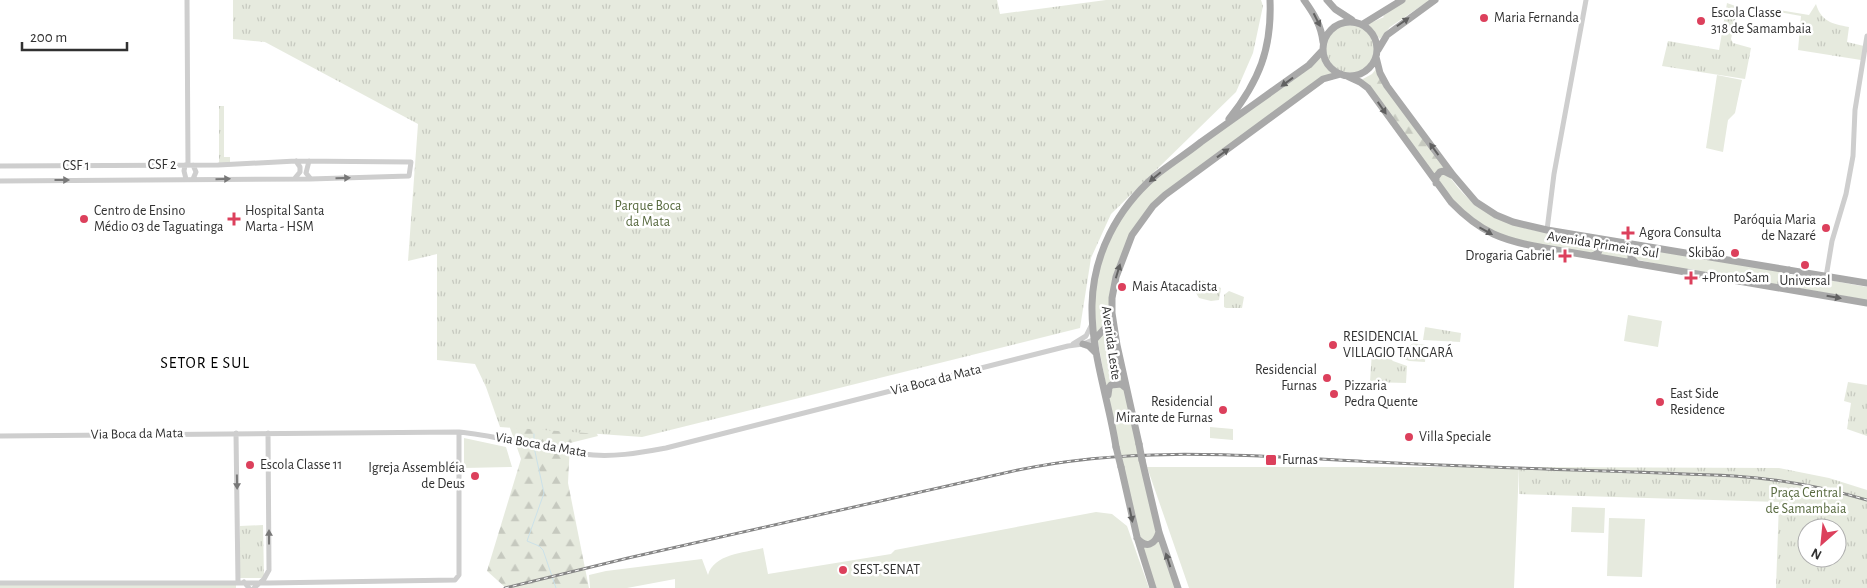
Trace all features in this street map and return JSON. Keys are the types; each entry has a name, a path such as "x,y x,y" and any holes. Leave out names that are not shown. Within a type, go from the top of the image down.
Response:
{"main road":[{"path":"1225,124 1250,91 1263,62 1270,35 1270,0"},
{"path":"1304,0 1317,19 1322,31 1324,56 1330,67 1344,75 1353,76 1365,72 1374,62 1387,35 1435,0"},
{"path":"1327,0 1342,15 1368,28 1376,38 1377,54"},
{"path":"1323,47 1329,32 1338,24 1344,22 1360,23 1402,0"},
{"name":"Avenida Leste","path":"1153,588 1137,537 1097,354 1092,323 1092,304 1097,266 1104,245 1125,207 1156,176 1225,124 1309,65 1323,47"},
{"name":"Avenida Primeira Sul","path":"1377,54 1380,73 1387,86 1453,175 1476,202 1513,222 1639,246 1867,283"},
{"name":"Avenida Leste","path":"1178,588 1159,532 1117,345 1112,313 1114,288 1119,266 1132,235 1153,206 1178,185 1323,78 1344,75"},
{"name":"Avenida Primeira Sul","path":"1344,75 1368,88 1451,202 1467,218 1496,236 1527,245 1867,303"},
{"path":"1436,183 1436,177 1440,172 1447,172 1453,175"},
{"path":"1593,256 1600,248 1594,238"},
{"path":"1636,263 1631,258 1631,254 1639,246"},
{"path":"1784,288 1781,283 1782,278 1789,270"},
{"path":"1095,339 1106,328 1112,313"},
{"path":"1083,344 1093,348 1097,354"},
{"path":"1108,406 1110,386 1116,384 1126,388"},
{"path":"1137,537 1145,544 1150,545 1155,542 1159,532"}],"street":[{"path":"186,179 184,171 189,165 187,0"},
{"path":"1547,230 1554,174 1586,0"},
{"path":"1826,277 1832,241 1846,194 1853,156 1855,110 1867,36"},
{"path":"294,178 300,172 300,167 296,161"},
{"name":"CSF 2","path":"139,165 296,161 411,162 409,176 310,179"},
{"path":"309,162 306,174 310,179"},
{"name":"CSF 1","path":"0,166 139,165"},
{"path":"189,165 196,172 193,179"},
{"path":"0,181 310,179"},
{"name":"Via Boca da Mata","path":"1068,346 1083,339 1092,323"},
{"name":"Via Boca da Mata","path":"0,436 459,432 506,439 585,455 629,455 666,448 1068,346 1083,344 1095,339"},
{"path":"0,583 450,581 459,575 459,432"},
{"path":"236,433 241,582"},
{"path":"268,434 269,570 271,578 278,582"},
{"path":"254,588 269,570"},
{"path":"241,582 249,588"}],"green space":[{"name":"Parque Boca da Mata","path":"233,0 997,0 1000,14 1106,0 1261,0 1263,6 1253,53 1236,92 1111,214 1091,258 1080,328 642,437 500,427 486,387 475,364 437,360 437,254 408,261 418,124 265,42 233,39"},
{"path":"1405,0 1430,0 1390,27 1380,39 1368,24 1384,17"},
{"path":"1727,3 1738,7 1731,39 1733,43 1751,48 1745,79 1662,66 1668,41 1719,50"},
{"path":"1816,4 1818,10 1828,21 1849,27 1847,42 1864,46 1861,60 1798,50 1801,16 1779,12 1779,10 1809,15"},
{"path":"1345,25 1355,25 1367,32 1374,44 1374,54 1367,66 1355,73 1345,73 1337,69 1330,62 1326,54 1326,44 1330,36 1337,29"},
{"path":"1321,57 1334,75 1153,206 1125,250 1114,299 1117,345 1175,588 1156,588 1137,538 1121,467 1091,304 1103,244 1139,191"},
{"path":"1376,69 1447,170 1435,176 1361,80 1372,74"},
{"path":"1717,75 1742,80 1735,113 1728,120 1723,152 1706,148"},
{"path":"219,106 224,106 224,157 230,157 230,164 219,165"},
{"path":"1444,174 1449,176 1461,191 1482,210 1497,218 1528,229 1595,240 1597,251 1591,253 1510,239 1486,228 1457,207 1438,182 1439,176"},
{"path":"1600,241 1636,246 1629,260 1597,255 1602,248"},
{"path":"1640,248 1785,272 1781,287 1701,274 1635,259 1632,254"},
{"path":"1788,275 1812,277 1867,287 1867,300 1786,286 1783,283"},
{"path":"1199,279 1221,288 1219,300 1211,301 1199,298 1193,288 1193,280"},
{"path":"1229,291 1244,297 1242,308 1224,307 1224,295"},
{"path":"1628,315 1662,321 1658,347 1624,341"},
{"path":"1425,327 1461,333 1460,342 1423,340"},
{"path":"1413,343 1426,345 1425,362 1409,361 1398,356"},
{"path":"1378,346 1393,361 1407,366 1406,383 1370,382 1372,351"},
{"path":"485,357 574,387 598,436 570,443 568,483 589,588 506,588 487,571 521,459"},
{"path":"1848,382 1867,385 1867,436 1847,429 1851,403 1844,401"},
{"path":"1210,427 1233,429 1233,440 1210,438"},
{"path":"464,438 506,447 512,467 464,468"},
{"path":"1147,467 1519,467 1514,588 1189,588"},
{"name":"Praça Central de Samambaia","path":"1519,467 1779,468 1829,478 1867,490 1867,588 1776,588 1779,502 1519,494"},
{"path":"1572,507 1605,508 1604,533 1571,532"},
{"path":"1096,512 1112,514 1127,526 1149,588 675,588 675,579 627,588 590,588 589,575 606,571 702,559 708,575 711,568 723,559 738,553 763,548 768,574 891,554 895,550"},
{"path":"1609,518 1645,519 1642,577 1607,576"},
{"path":"263,525 264,578 239,578 240,526"},
{"path":"236,582 236,588 0,588 0,584"}],"waterway":[{"path":"534,434 534,443"},
{"path":"534,447 544,493 527,541 539,546 543,550 556,588"}],"railway":[{"path":"505,588 628,558 1018,470 1062,462 1107,457 1197,454 1242,455 1734,476 1801,484 1867,500"}],"place":[{"name":"Maria Fernanda","path":"1484,18"},
{"name":"Escola Classe 318 de Samambaia","path":"1701,21"},
{"name":"Centro de Ensino Médio 03 de Taguatinga","path":"84,219"},
{"name":"Hospital Santa Marta - HSM","path":"234,219"},
{"name":"Paróquia Maria de Nazaré","path":"1826,228"},
{"name":"Agora Consulta","path":"1628,233"},
{"name":"Skibão","path":"1735,253"},
{"name":"Drogaria Gabriel","path":"1565,256"},
{"name":"Universal","path":"1805,265"},
{"name":"+ProntoSam","path":"1691,278"},
{"name":"Mais Atacadista","path":"1122,287"},
{"name":"RESIDENCIAL VILLAGIO TANGARÁ","path":"1333,345"},
{"name":"Residencial Furnas","path":"1327,378"},
{"name":"Pizzaria Pedra Quente","path":"1334,394"},
{"name":"East Side Residence","path":"1660,402"},
{"name":"Residencial Mirante de Furnas","path":"1223,410"},
{"name":"Villa Speciale","path":"1409,437"},
{"name":"Furnas","path":"1271,460"},
{"name":"Escola Classe 11","path":"250,465"},
{"name":"Igreja Assembléia de Deus","path":"475,476"},
{"name":"SEST-SENAT","path":"843,570"}],"district":[{"name":"SETOR E SUL","path":"205,363"}]}
